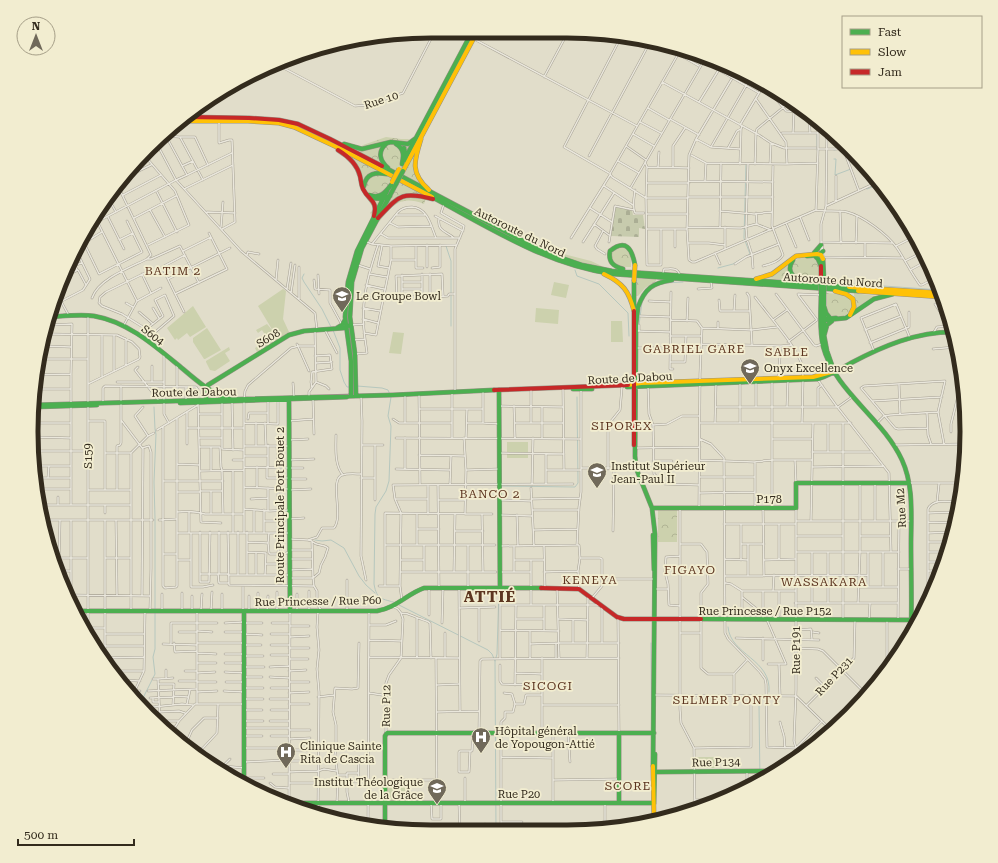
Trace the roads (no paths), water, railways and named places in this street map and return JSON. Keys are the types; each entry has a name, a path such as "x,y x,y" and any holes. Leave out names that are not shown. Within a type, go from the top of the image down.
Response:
{"main road":[{"path":"402,164 473,40 470,38"},
{"name":"Autoroute du Nord","path":"191,120 249,118 279,120 298,124 393,174 529,249 556,261 600,272 807,283 934,293"},
{"name":"Autoroute du Nord","path":"190,120 218,122 248,121 285,124 304,130 329,141"},
{"path":"329,141 361,149 368,149 387,142 409,144 418,138"},
{"path":"353,369 345,318 348,280 358,253 376,217 383,199 407,163 418,138"},
{"path":"418,138 415,161 416,175 425,187 442,201"},
{"path":"329,141 352,161 360,174 365,192 377,206 376,217"},
{"path":"393,174 380,160 379,154 383,147 387,144 392,143 401,147 404,154 401,170"},
{"path":"399,143 404,148 407,156 407,163"},
{"path":"393,174 372,173 365,179 364,185 366,192 378,197 384,194 393,184"},
{"path":"376,217 390,196 393,184"},
{"path":"376,217 392,202 405,195 413,194 442,201"},
{"path":"371,198 383,199 390,196"},
{"name":"Autoroute du Nord","path":"442,201 532,246 565,260 599,269 663,272 678,277 711,281 936,296"},
{"path":"814,255 821,243"},
{"path":"632,271 620,269 612,265 609,257 611,250 618,245 625,245 633,254 635,348 634,448 636,468 652,508 654,521 654,815"},
{"path":"354,396 353,369 355,354 346,326 350,294 358,253"},
{"path":"814,255 818,260 822,279"},
{"path":"807,283 794,278 790,272 790,265 796,258 814,255"},
{"path":"751,280 772,274 796,256 822,256 823,344 834,371"},
{"path":"600,272 616,280 624,287 630,298 634,311"},
{"path":"635,348 638,331 638,307 642,296 650,286 678,277"},
{"path":"822,320 847,316 853,311 853,299 849,296 828,289"},
{"path":"824,336 828,322 849,318 865,304 874,299 899,293"},
{"path":"822,294 826,313 830,318"},
{"path":"824,306 822,320 824,336 827,351 834,371"},
{"name":"S604","path":"55,316 68,314 88,314 103,317 124,325 146,340 206,388 232,401"},
{"path":"822,320 835,320"},
{"name":"S608","path":"206,388 214,381 294,336 316,330 346,326"},
{"name":"Route de Dabou","path":"88,404 232,401 499,390 622,387 700,382 788,380 817,376 834,371 874,352 910,338 934,332 947,332"},
{"name":"Route de Dabou","path":"453,392 648,386 700,382 740,382 772,380 778,378 818,379 834,371"},
{"name":"Rue M2","path":"834,371 893,445 902,461 909,483 912,569 911,620"},
{"path":"206,388 206,401"},
{"path":"499,390 499,588"},
{"path":"244,400 278,400 291,398"},
{"name":"Route Principale Port Bouet 2","path":"290,611 289,420 291,398"},
{"path":"162,402 198,404 206,401 232,401"},
{"name":"Route de Dabou","path":"39,406 104,403 121,404"},
{"path":"796,483 909,483"},
{"name":"P178","path":"652,508 796,508 796,483"},
{"name":"Rue Princesse / Rue P60","path":"82,611 369,611 384,610 398,604 412,593 429,588 579,589"},
{"path":"579,589 588,594 618,618"},
{"path":"244,777 245,611"},
{"name":"Rue Princesse / Rue P152","path":"618,618 654,620 911,620"},
{"path":"385,822 384,780 386,734 473,732 654,733"},
{"path":"619,733 619,803"},
{"path":"654,733 654,803"},
{"name":"Rue P134","path":"655,772 765,771"},
{"name":"Rue P20","path":"303,803 654,803"}],"street":[{"name":"Rue 10","path":"282,67 355,106 368,105 403,93 431,38"},
{"path":"544,77 565,38"},
{"path":"473,40 636,126"},
{"path":"619,41 564,147 631,187 646,198 773,198"},
{"path":"589,156 647,47"},
{"path":"571,238 604,186 636,126 678,54"},
{"path":"679,54 700,66"},
{"path":"631,187 702,62"},
{"path":"711,66 759,93"},
{"path":"699,102 718,70"},
{"path":"733,78 696,139 689,155 687,228 689,258 691,262 695,262 816,210 824,212 840,211 857,216 878,230 896,246 921,285 930,281"},
{"path":"662,82 756,133 770,143 787,148 827,150 837,149 837,146"},
{"path":"711,147 747,85"},
{"path":"740,164 741,126 761,90"},
{"path":"774,98 782,108 787,111 794,112 793,133"},
{"path":"756,99 782,133 787,148 787,164"},
{"path":"755,164 756,133 758,129 770,117 786,105"},
{"path":"648,107 699,135"},
{"path":"640,121 661,133"},
{"path":"218,122 219,143 231,139 233,153 235,223 222,228"},
{"path":"810,122 810,133"},
{"path":"673,167 673,146 685,128"},
{"path":"728,148 736,131 741,129"},
{"path":"816,210 818,129"},
{"path":"782,133 818,133"},
{"path":"633,134 654,146"},
{"path":"172,136 195,137 208,165"},
{"path":"180,137 203,180"},
{"path":"820,266 822,256 821,224 826,206 827,137"},
{"path":"696,139 711,147 740,149"},
{"path":"168,140 187,175"},
{"path":"763,266 774,262 782,257 783,254 772,229 773,182 770,143"},
{"path":"626,146 646,161 647,265 660,265"},
{"path":"159,148 176,180 222,228 234,244 316,314 316,382 309,392 311,398 314,434"},
{"path":"658,166 659,152"},
{"path":"99,221 157,192 176,180 233,153"},
{"path":"691,156 706,163 772,165 818,163"},
{"path":"846,156 859,191"},
{"path":"148,159 175,191 189,225 148,246"},
{"path":"182,166 192,161"},
{"path":"618,161 639,173"},
{"path":"705,181 706,163"},
{"path":"720,227 721,163"},
{"path":"138,170 152,164"},
{"path":"748,164 746,226 747,240 752,255 753,268"},
{"path":"184,189 233,165"},
{"path":"647,166 689,168"},
{"path":"122,195 161,174"},
{"path":"836,176 836,201"},
{"path":"647,183 705,181 773,182"},
{"path":"826,206 872,185"},
{"path":"604,186 633,205"},
{"path":"634,210 633,205 635,190"},
{"path":"120,191 148,246 151,255 147,259"},
{"path":"157,192 177,232"},
{"path":"583,242 614,193"},
{"path":"134,218 176,196"},
{"path":"442,201 441,213 463,225 463,231 455,249 453,392 451,423 452,438"},
{"path":"222,228 223,202"},
{"path":"111,203 116,212"},
{"path":"609,242 615,206 634,210 635,213 688,214"},
{"path":"372,244 402,209 411,207 419,209 426,215 436,238"},
{"path":"590,208 612,222"},
{"path":"150,210 165,237"},
{"path":"720,211 756,214 772,212"},
{"path":"840,211 841,243"},
{"path":"206,212 235,213"},
{"path":"756,214 757,224"},
{"path":"396,215 426,215"},
{"path":"108,216 124,249"},
{"path":"435,216 463,231"},
{"path":"856,243 857,216"},
{"path":"800,217 809,240"},
{"path":"439,219 438,224 441,230 454,238"},
{"path":"85,246 99,274 142,252 127,221"},
{"path":"389,223 398,227 431,226"},
{"path":"786,223 796,247"},
{"path":"98,224 137,301"},
{"path":"594,224 610,235"},
{"path":"647,229 720,227 741,228 757,224 772,229"},
{"path":"725,227 725,249"},
{"path":"661,229 660,265 663,272"},
{"path":"675,229 675,247"},
{"path":"603,231 595,246 606,254"},
{"path":"89,238 102,232"},
{"path":"119,240 133,233"},
{"path":"175,294 227,269 209,233"},
{"path":"381,234 388,238 460,238"},
{"path":"183,251 211,237"},
{"path":"896,246 909,239"},
{"path":"364,241 372,244 391,246 456,245"},
{"path":"688,243 725,245"},
{"path":"821,243 892,243"},
{"path":"821,243 822,256"},
{"path":"865,243 865,257"},
{"path":"735,264 746,257 779,244"},
{"path":"355,354 367,353 363,319 364,296 370,269 378,245"},
{"path":"382,245 378,266 389,268"},
{"path":"427,245 427,267"},
{"path":"432,268 440,267 440,245"},
{"path":"92,298 96,290 104,282 147,259 151,259 179,246 181,246 200,283"},
{"path":"364,333 376,335 391,260 391,246"},
{"path":"416,246 416,268 423,268"},
{"path":"168,279 230,248"},
{"path":"247,255 249,252 259,254"},
{"path":"715,253 720,264"},
{"path":"184,312 162,266 185,255"},
{"path":"905,261 918,255"},
{"path":"822,256 903,258"},
{"path":"68,314 61,301 83,290 90,278 79,257"},
{"path":"276,280 278,260"},
{"path":"391,260 416,260"},
{"path":"76,264 82,262"},
{"path":"287,290 291,263"},
{"path":"356,264 370,269"},
{"path":"910,270 922,264"},
{"path":"75,265 86,285"},
{"path":"291,293 295,265"},
{"path":"299,267 299,300"},
{"path":"72,272 77,270"},
{"path":"146,329 118,312 98,303 102,295 151,270"},
{"path":"142,274 151,293"},
{"path":"369,274 387,277"},
{"path":"422,274 422,297"},
{"path":"430,274 430,297"},
{"path":"443,296 442,274 396,276 396,297 430,297 448,296 455,294"},
{"path":"318,275 319,294"},
{"path":"402,275 402,297"},
{"path":"314,280 314,288 330,290 330,303 346,326 364,324"},
{"path":"698,289 712,288 711,281"},
{"path":"402,282 422,282"},
{"path":"366,285 385,289"},
{"path":"124,325 137,301 161,288"},
{"path":"402,289 422,289"},
{"path":"671,292 670,369 673,369"},
{"path":"747,293 749,296 752,345"},
{"path":"776,294 815,345 823,344"},
{"path":"788,342 817,319 798,294 822,294"},
{"path":"139,335 163,315 155,300 164,295 174,316 146,340"},
{"path":"734,312 735,295"},
{"path":"364,296 383,300"},
{"path":"755,297 791,345 801,363 803,378 802,424"},
{"path":"687,321 688,298"},
{"path":"719,300 720,311 750,311"},
{"path":"649,301 670,302"},
{"path":"126,303 133,307"},
{"path":"874,352 861,318 896,304 910,338"},
{"path":"934,304 943,318"},
{"path":"153,308 160,318"},
{"path":"363,308 380,311"},
{"path":"772,320 787,309"},
{"path":"139,312 153,324"},
{"path":"870,343 907,329 910,326 909,312"},
{"name":"S159","path":"88,314 88,622"},
{"path":"640,316 670,317"},
{"path":"865,330 902,316"},
{"path":"363,319 378,323"},
{"path":"670,320 699,322 702,328 699,508"},
{"path":"718,322 718,329"},
{"path":"52,326 71,323 71,505"},
{"path":"639,325 638,331 670,332"},
{"path":"934,332 937,327 946,325"},
{"path":"702,328 752,330 777,327"},
{"path":"325,330 337,353"},
{"path":"50,334 117,335 126,339 140,350 140,358 88,384"},
{"path":"102,335 102,377"},
{"path":"114,335 114,371"},
{"path":"670,336 702,336"},
{"path":"670,362 685,362 686,336"},
{"path":"352,341 365,338"},
{"path":"126,339 126,365"},
{"path":"297,344 309,371"},
{"path":"701,344 791,345"},
{"path":"48,346 71,347"},
{"path":"247,575 247,542 244,514 244,391 249,383 287,350 299,346 315,346"},
{"path":"778,378 781,346"},
{"path":"933,349 950,347"},
{"path":"635,348 670,348"},
{"path":"164,355 162,402 164,413 169,423"},
{"path":"312,388 311,374 313,371 332,370 330,355 315,356"},
{"path":"45,359 88,359"},
{"path":"315,363 332,362"},
{"path":"177,365 177,396"},
{"path":"152,366 152,382"},
{"path":"138,367 135,370 162,402"},
{"path":"42,376 71,374"},
{"path":"818,379 871,452 885,466 889,473 891,552"},
{"path":"772,380 772,508"},
{"path":"787,407 788,380"},
{"path":"756,381 756,407"},
{"path":"117,382 163,382"},
{"path":"316,382 326,386 329,389"},
{"path":"740,382 740,423"},
{"path":"927,428 898,429 861,389 864,386 945,382 938,412 944,444"},
{"path":"291,398 294,383"},
{"path":"715,423 716,383"},
{"path":"899,384 900,414"},
{"path":"818,407 818,388 822,385"},
{"path":"117,490 117,453 118,446 121,443 121,386"},
{"path":"648,386 649,415 653,424 654,474 664,484 700,485"},
{"path":"104,403 104,387 196,387 198,390"},
{"path":"186,387 186,401"},
{"path":"608,468 608,425 620,410 622,387"},
{"path":"579,589 578,571 580,558 579,546 577,545 581,492 581,388"},
{"path":"40,389 71,389"},
{"path":"563,389 564,470"},
{"path":"531,390 531,423"},
{"path":"482,392 483,423"},
{"path":"420,485 419,423 422,393"},
{"path":"405,394 405,423"},
{"path":"951,432 951,424 958,395"},
{"path":"361,396 361,556 366,580"},
{"path":"716,407 838,407 853,396"},
{"path":"872,401 942,397"},
{"path":"268,400 268,424"},
{"path":"244,423 278,424 278,400"},
{"path":"232,401 233,450"},
{"path":"222,402 221,467 223,481 223,514"},
{"path":"157,430 198,404"},
{"path":"198,404 200,438 200,512 202,523 221,523"},
{"path":"499,406 563,407"},
{"path":"514,406 515,438"},
{"path":"143,407 135,416 148,436"},
{"path":"542,407 542,438"},
{"path":"420,409 483,409"},
{"path":"465,514 466,470 464,456 467,409"},
{"path":"187,412 187,444"},
{"path":"248,419 249,413 268,412"},
{"path":"876,423 886,416 938,412"},
{"path":"927,413 928,436 931,444"},
{"path":"199,414 222,414"},
{"path":"653,424 667,424 682,416 700,416"},
{"path":"163,427 164,587 177,587 177,418"},
{"path":"393,419 398,423 451,423"},
{"path":"88,420 104,421 105,490"},
{"path":"121,420 142,448 142,596"},
{"path":"289,420 313,420"},
{"path":"38,423 71,423"},
{"path":"256,423 256,445"},
{"path":"265,423 268,456 267,478 306,480"},
{"path":"466,423 499,424"},
{"path":"515,423 563,423"},
{"path":"700,423 851,423"},
{"path":"843,423 843,620"},
{"path":"812,520 813,424"},
{"path":"828,424 828,452"},
{"path":"187,428 244,428"},
{"path":"131,611 131,453 148,436 154,433"},
{"path":"336,435 337,462 343,475"},
{"path":"38,438 71,438"},
{"path":"200,438 222,438"},
{"path":"396,438 580,439"},
{"path":"405,438 406,469"},
{"path":"532,438 532,485"},
{"path":"290,440 308,439"},
{"path":"700,439 711,444 722,455 724,461 725,633 726,638 763,675 766,684 767,747 796,748 822,721"},
{"path":"772,439 812,439"},
{"path":"893,445 960,444"},
{"path":"362,445 383,445"},
{"path":"375,445 375,500"},
{"path":"142,448 149,446 151,452 152,520 150,611"},
{"path":"244,446 290,446"},
{"path":"277,446 278,468"},
{"path":"200,447 221,447 224,450 244,450"},
{"path":"210,470 211,447"},
{"path":"634,448 700,447"},
{"path":"39,451 88,452"},
{"path":"812,452 871,452"},
{"path":"105,453 131,453"},
{"path":"499,453 564,454"},
{"path":"546,454 546,485"},
{"path":"420,455 464,456"},
{"path":"244,456 268,456"},
{"path":"450,456 450,484"},
{"path":"289,460 314,459"},
{"path":"233,460 244,460"},
{"path":"700,460 755,462 772,460 812,460"},
{"path":"795,460 796,483"},
{"path":"653,461 672,461"},
{"path":"755,462 755,508"},
{"path":"177,464 200,465"},
{"path":"48,466 48,478"},
{"path":"40,467 71,466"},
{"path":"812,467 885,466"},
{"path":"244,467 303,468"},
{"path":"257,467 257,488"},
{"path":"546,470 636,468"},
{"path":"396,469 450,470"},
{"path":"466,470 499,469"},
{"path":"613,531 614,469"},
{"path":"200,471 244,470"},
{"path":"233,471 233,532"},
{"path":"290,540 308,540 317,537 322,528 334,528 338,521 336,483 343,475 361,474"},
{"path":"700,477 755,477"},
{"path":"41,478 71,478"},
{"path":"361,478 375,478"},
{"path":"163,481 223,481"},
{"path":"858,603 860,483"},
{"path":"909,483 957,483"},
{"path":"938,502 939,483"},
{"path":"401,658 403,619 398,608 398,604 401,572 401,513 395,499 392,486 394,484 573,484"},
{"path":"875,484 875,520"},
{"path":"428,485 428,514"},
{"path":"438,485 442,623"},
{"path":"244,487 311,489"},
{"path":"268,488 268,510"},
{"path":"531,488 534,546"},
{"path":"42,489 71,489"},
{"path":"278,489 278,510"},
{"path":"88,490 130,490"},
{"path":"211,491 211,514"},
{"path":"177,492 223,491"},
{"path":"700,493 755,492"},
{"path":"58,497 58,505"},
{"path":"251,499 268,498"},
{"path":"500,500 580,498"},
{"path":"395,499 428,499"},
{"path":"438,500 466,500"},
{"path":"928,586 928,513 930,505 938,502 953,502"},
{"path":"45,505 130,505"},
{"path":"105,505 105,513"},
{"path":"680,508 681,723 694,748 695,803"},
{"path":"763,508 764,576"},
{"name":"Rue P191","path":"796,508 796,696 794,741 796,751"},
{"path":"244,509 289,510"},
{"path":"254,509 254,532"},
{"path":"264,510 264,532"},
{"path":"532,510 579,510"},
{"path":"177,512 184,511 200,512 205,514 244,514"},
{"path":"189,512 191,587 203,587 213,584"},
{"path":"928,513 951,512"},
{"path":"386,586 385,514 492,514"},
{"path":"417,514 417,545"},
{"path":"454,572 455,514"},
{"path":"482,514 483,572"},
{"path":"500,515 532,516"},
{"path":"517,516 518,546"},
{"path":"290,519 304,518"},
{"path":"159,520 176,519"},
{"path":"48,520 152,520"},
{"path":"60,520 59,558 88,558"},
{"path":"71,520 71,588"},
{"path":"105,520 105,651"},
{"path":"116,520 117,595"},
{"path":"264,521 285,521"},
{"path":"796,521 911,521"},
{"path":"898,620 899,521"},
{"path":"928,522 949,523"},
{"path":"724,524 796,524"},
{"path":"741,524 742,560"},
{"path":"778,524 779,559"},
{"path":"417,529 439,529"},
{"path":"533,530 578,529"},
{"path":"455,530 483,531"},
{"path":"200,532 200,582 209,582 210,532"},
{"path":"219,532 219,583 228,583 230,586 314,586"},
{"path":"228,532 228,583"},
{"path":"238,532 238,575"},
{"path":"266,575 269,532"},
{"path":"278,554 279,532"},
{"path":"928,533 947,532"},
{"path":"177,533 290,533"},
{"path":"796,536 843,536"},
{"path":"860,536 890,536"},
{"path":"200,574 266,575 313,578 320,573 321,565 328,548 308,540"},
{"path":"247,542 268,543"},
{"path":"312,542 311,559 313,578 314,586 317,591 317,604 320,611 317,669 318,808"},
{"path":"928,542 944,542"},
{"path":"680,544 700,544 707,552 708,584 701,593 701,668 708,674 734,674"},
{"path":"741,544 764,544"},
{"path":"748,544 748,576"},
{"path":"385,545 495,545"},
{"path":"424,545 424,572"},
{"path":"468,545 468,588"},
{"path":"500,546 577,545"},
{"path":"514,546 514,572"},
{"path":"544,546 545,589"},
{"path":"247,552 284,554 290,551 312,550"},
{"path":"796,552 899,552"},
{"path":"812,552 812,603"},
{"path":"828,552 828,603"},
{"path":"868,552 868,587"},
{"path":"883,552 883,586"},
{"path":"928,552 941,552"},
{"path":"256,553 256,575"},
{"path":"163,554 177,554"},
{"path":"680,556 666,557 665,572 668,581 669,605 680,606"},
{"path":"105,558 130,558"},
{"path":"580,558 602,558 602,587 592,598"},
{"path":"290,559 311,559"},
{"path":"764,560 795,559"},
{"path":"177,560 191,560"},
{"path":"401,560 424,560"},
{"path":"514,560 544,560"},
{"path":"531,560 531,605"},
{"path":"725,560 748,560"},
{"path":"928,562 938,562"},
{"path":"266,564 285,564"},
{"path":"289,570 312,569"},
{"path":"898,569 912,569"},
{"path":"64,571 71,571"},
{"path":"544,572 578,571"},
{"path":"928,571 934,571"},
{"path":"401,572 531,572"},
{"path":"725,576 868,575"},
{"path":"774,576 774,591"},
{"path":"603,579 654,579"},
{"path":"347,580 347,611"},
{"path":"725,583 731,584 742,591 796,591"},
{"path":"243,586 245,611"},
{"path":"380,586 400,586"},
{"path":"858,587 898,587"},
{"path":"429,588 429,614"},
{"path":"459,588 460,711"},
{"path":"498,658 500,630 499,588"},
{"path":"557,588 559,620 558,658"},
{"path":"654,589 668,589"},
{"path":"742,591 742,620"},
{"path":"763,591 763,614 786,664 768,664"},
{"path":"772,617 779,616 779,591"},
{"path":"211,611 212,592"},
{"path":"277,592 277,611"},
{"path":"309,592 309,611"},
{"path":"182,593 182,611"},
{"path":"258,593 258,611"},
{"path":"162,594 162,611"},
{"path":"197,704 197,623 202,594"},
{"path":"222,594 222,611"},
{"path":"297,594 297,611"},
{"path":"587,659 588,594"},
{"path":"74,595 150,596"},
{"path":"192,596 192,611"},
{"path":"245,611 249,596"},
{"path":"268,596 268,611"},
{"path":"742,597 763,614"},
{"path":"795,603 898,603"},
{"path":"869,620 870,603"},
{"path":"500,605 601,605 602,643"},
{"path":"515,685 516,605"},
{"path":"544,605 544,631"},
{"path":"459,608 495,608"},
{"path":"479,608 479,641"},
{"path":"135,690 144,671 145,611"},
{"path":"289,798 290,611"},
{"path":"368,820 369,611"},
{"path":"401,613 409,613 431,624 431,658"},
{"path":"417,618 417,658"},
{"path":"618,618 620,658 619,733"},
{"path":"516,619 544,619"},
{"path":"559,620 588,620"},
{"path":"573,620 573,643"},
{"name":"Rue P231","path":"806,706 854,657 855,620"},
{"path":"886,620 887,660"},
{"path":"369,625 386,625 396,621"},
{"path":"171,643 171,623 217,623"},
{"path":"225,623 262,623"},
{"path":"272,623 309,626"},
{"path":"91,628 105,628"},
{"path":"500,630 559,631"},
{"path":"796,630 811,630 819,633"},
{"path":"530,631 530,658"},
{"path":"179,632 212,632"},
{"path":"225,632 262,635"},
{"path":"812,639 813,632"},
{"path":"445,633 445,658"},
{"path":"680,633 700,634"},
{"path":"105,634 144,634"},
{"path":"271,634 290,634"},
{"path":"290,637 309,636"},
{"path":"736,638 819,640"},
{"path":"763,660 764,638"},
{"path":"369,640 401,641"},
{"path":"174,643 175,652 216,654"},
{"path":"337,802 338,775 336,771 335,755 336,725 333,712 334,695 335,688 358,688 358,643"},
{"path":"530,644 619,643"},
{"path":"163,644 261,645"},
{"path":"271,645 309,648"},
{"path":"105,646 144,646"},
{"path":"796,648 820,649 862,690"},
{"path":"225,654 263,656"},
{"path":"271,656 289,655"},
{"path":"110,659 144,657"},
{"path":"369,657 459,658"},
{"name":"Rue P12","path":"386,734 385,686 387,678 401,658"},
{"path":"431,803 432,819 441,819 437,780 436,658"},
{"path":"542,658 542,733"},
{"path":"479,732 480,662 482,659 620,658"},
{"path":"289,659 308,659"},
{"path":"734,695 734,674 747,660"},
{"path":"197,663 216,663"},
{"path":"225,663 264,667"},
{"path":"779,664 780,695"},
{"path":"270,667 289,666"},
{"path":"500,666 500,681 502,684 542,685"},
{"path":"166,670 166,678"},
{"path":"289,670 306,670"},
{"path":"119,671 144,671"},
{"path":"185,671 215,672"},
{"path":"225,672 244,678"},
{"path":"515,673 542,674"},
{"path":"226,682 244,678 262,677"},
{"path":"270,677 289,678"},
{"path":"153,679 173,678"},
{"path":"816,678 825,687"},
{"path":"158,679 159,716"},
{"path":"127,680 140,681"},
{"path":"179,681 216,682"},
{"path":"289,682 309,682"},
{"path":"158,684 174,684 173,705"},
{"path":"437,685 459,684"},
{"path":"224,691 263,688"},
{"path":"271,688 289,688"},
{"path":"187,704 190,689"},
{"path":"148,691 190,689 197,691 217,691"},
{"path":"289,693 309,692"},
{"path":"369,693 382,695 385,698"},
{"path":"504,694 512,694 515,704 512,712 505,712 505,718 500,724 499,732 501,757 498,803 501,822 522,822"},
{"path":"318,696 334,695"},
{"path":"515,704 524,704 526,695 542,695"},
{"path":"654,695 796,696 827,726"},
{"path":"159,702 153,702 152,698 174,696 188,697"},
{"path":"694,748 751,747 751,696"},
{"path":"244,699 263,699"},
{"path":"270,699 289,699"},
{"path":"150,707 187,704 244,704"},
{"path":"289,704 309,704"},
{"path":"175,727 193,705"},
{"path":"199,749 206,746 217,733 218,705"},
{"path":"542,705 619,705"},
{"path":"245,710 262,710"},
{"path":"271,710 289,710"},
{"path":"156,712 179,711 186,713"},
{"path":"437,712 479,711"},
{"path":"189,742 188,739 192,730 204,718 218,718"},
{"path":"165,721 179,721"},
{"path":"245,721 263,721"},
{"path":"270,721 289,721"},
{"path":"780,722 784,736 785,748"},
{"path":"245,728 310,730"},
{"path":"470,751 459,751 459,772 469,772 473,732"},
{"path":"553,733 553,803"},
{"path":"568,733 570,762"},
{"path":"244,736 262,736"},
{"path":"271,736 289,736"},
{"path":"289,739 310,738"},
{"path":"244,748 309,750"},
{"path":"347,781 358,781 359,757"},
{"path":"501,757 553,758"},
{"path":"224,765 230,759"},
{"path":"244,762 289,760 309,761"},
{"path":"225,766 244,768"},
{"path":"274,774 318,771 324,769 336,771"},
{"path":"747,771 748,780"},
{"path":"349,802 347,773 358,773"},
{"path":"338,775 347,776"},
{"path":"246,778 264,778"},
{"path":"465,778 465,803"},
{"path":"553,780 619,779"},
{"path":"384,780 437,780"},
{"path":"408,780 409,802"},
{"path":"270,783 274,787 289,788"},
{"path":"289,783 319,783"},
{"path":"695,800 704,800"},
{"path":"459,803 460,825"},
{"path":"605,803 605,823"}],"waterway":[{"path":"817,135 817,150"},
{"path":"834,150 840,149"},
{"path":"834,159 836,159 835,175 851,169"},
{"path":"718,268 733,264 750,254 744,238 746,163"},
{"path":"865,188 867,189 874,186"},
{"path":"446,246 451,261 451,326"},
{"path":"575,270 577,276 599,284 628,313 629,336"},
{"path":"304,274 302,278 304,282 322,309 331,327"},
{"path":"664,283 683,282"},
{"path":"827,282 933,290"},
{"path":"639,325 642,302"},
{"path":"333,330 340,348 340,370 344,382 347,387 350,387"},
{"path":"357,386 382,388 388,390 391,397 388,416 391,426 389,481 386,491 376,507 374,584 375,589 381,598 396,603"},
{"path":"502,486 575,487 578,483 577,397"},
{"path":"154,407 156,434 154,482 155,609"},
{"path":"498,489 498,494"},
{"path":"315,540 331,540 344,548 359,576 375,593"},
{"path":"496,825 495,661 497,654 499,589"},
{"path":"399,605 488,650 492,654 495,661"},
{"path":"143,699 155,674 153,657 155,649 155,613"},
{"path":"728,627 730,636 736,644 758,664 764,672 768,681 769,692"},
{"path":"651,643 652,815"},
{"path":"760,774 759,705 763,698"}],"place":[{"name":"Le Groupe Bowl","path":"342,313"},
{"name":"Onyx Excellence","path":"750,385"},
{"name":"Institut Supérieur Jean-Paul II","path":"597,489"},
{"name":"Hôpital général de Yopougon-Attié","path":"481,754"},
{"name":"Clinique Sainte Rita de Cascia","path":"286,769"},
{"name":"Institut Théologique de la Grâce","path":"437,805"}],"district":[{"name":"BATIM 2","path":"173,271"},
{"name":"GABRIEL GARE","path":"694,349"},
{"name":"SABLE","path":"787,352"},
{"name":"SIPOREX","path":"622,426"},
{"name":"BANCO 2","path":"490,494"},
{"name":"FIGAYO","path":"690,570"},
{"name":"KENEYA","path":"590,580"},
{"name":"WASSAKARA","path":"824,582"},
{"name":"ATTIÉ","path":"490,597"},
{"name":"SICOGI","path":"548,686"},
{"name":"SELMER PONTY","path":"727,700"},
{"name":"SCORE","path":"628,786"}]}
